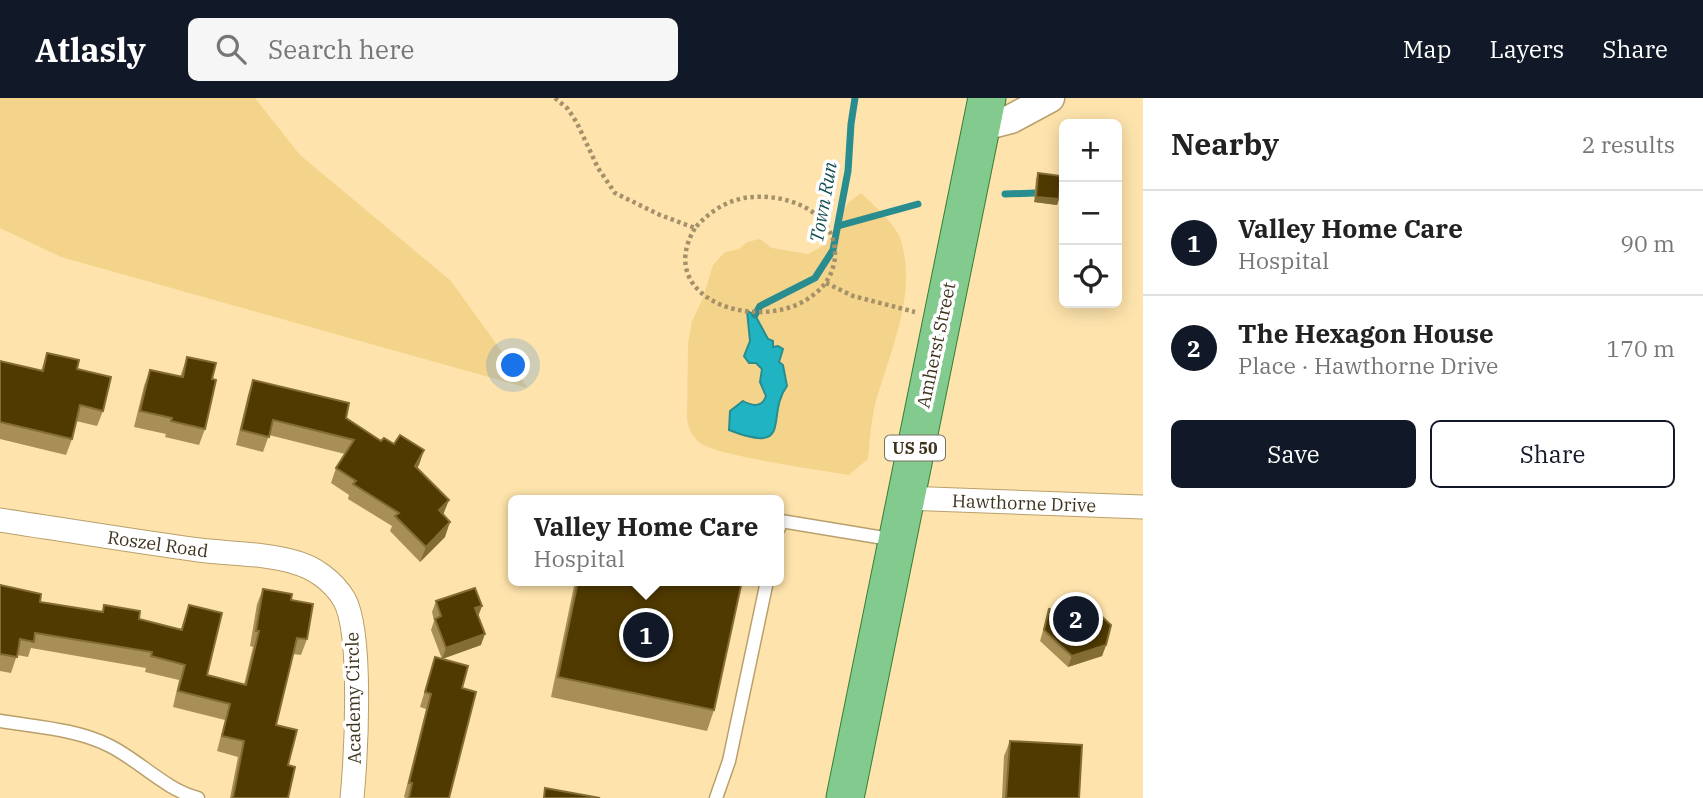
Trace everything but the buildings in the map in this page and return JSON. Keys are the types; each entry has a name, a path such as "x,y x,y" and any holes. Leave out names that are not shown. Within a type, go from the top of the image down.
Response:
{"main road":[{"name":"Amherst Street","path":"845,798 984,113"}],"street":[{"path":"984,113 1011,119 1051,98"},
{"name":"Hawthorne Drive","path":"904,498 1143,508"},
{"name":"Roszel Road","path":"0,520 293,561 315,570"},
{"name":"Academy Circle","path":"315,570 330,581 343,597 352,616 356,693 352,798"}],"lane":[{"path":"784,521 896,540"},
{"path":"716,798 729,761 766,586"},
{"path":"0,721 76,733 108,744 136,760 169,785 198,798"}],"path":[{"path":"555,98 568,109 577,123 598,168 615,193 660,215 695,228"},
{"path":"745,198 785,199 817,215 830,233 835,252 834,262 826,283 811,298 800,304 776,312 750,313 725,307 697,288 687,268 686,248 695,228 722,206 745,198"},
{"path":"826,283 853,296 917,312"}],"shaded area":[{"path":"0,98 255,98 300,155 451,281 528,388 61,257 0,228"},
{"path":"861,193 897,232 905,258 906,279 895,341 874,408 868,459 849,475 747,458 700,443 691,433 687,420 688,343 692,321 703,298 713,265 725,252 760,239 772,248 808,254 821,247 834,234 840,216 849,202"}],"water":[{"path":"747,311 755,315 768,339 773,341 773,347 783,349 779,362 783,365 787,386 781,397 774,429 771,435 763,438 729,430 730,411 743,401 753,405 762,403 766,396 760,382 762,369 756,363 749,363 744,356 750,341"}],"waterway":[{"name":"Town Run","path":"755,315 760,306 815,278 833,250 848,171 855,98"},
{"path":"1005,194 1035,193"},
{"path":"838,226 918,204"}],"place":[{"name":"The Hexagon House","path":"1076,619"},
{"name":"Valley Home Care","path":"646,635"}]}
